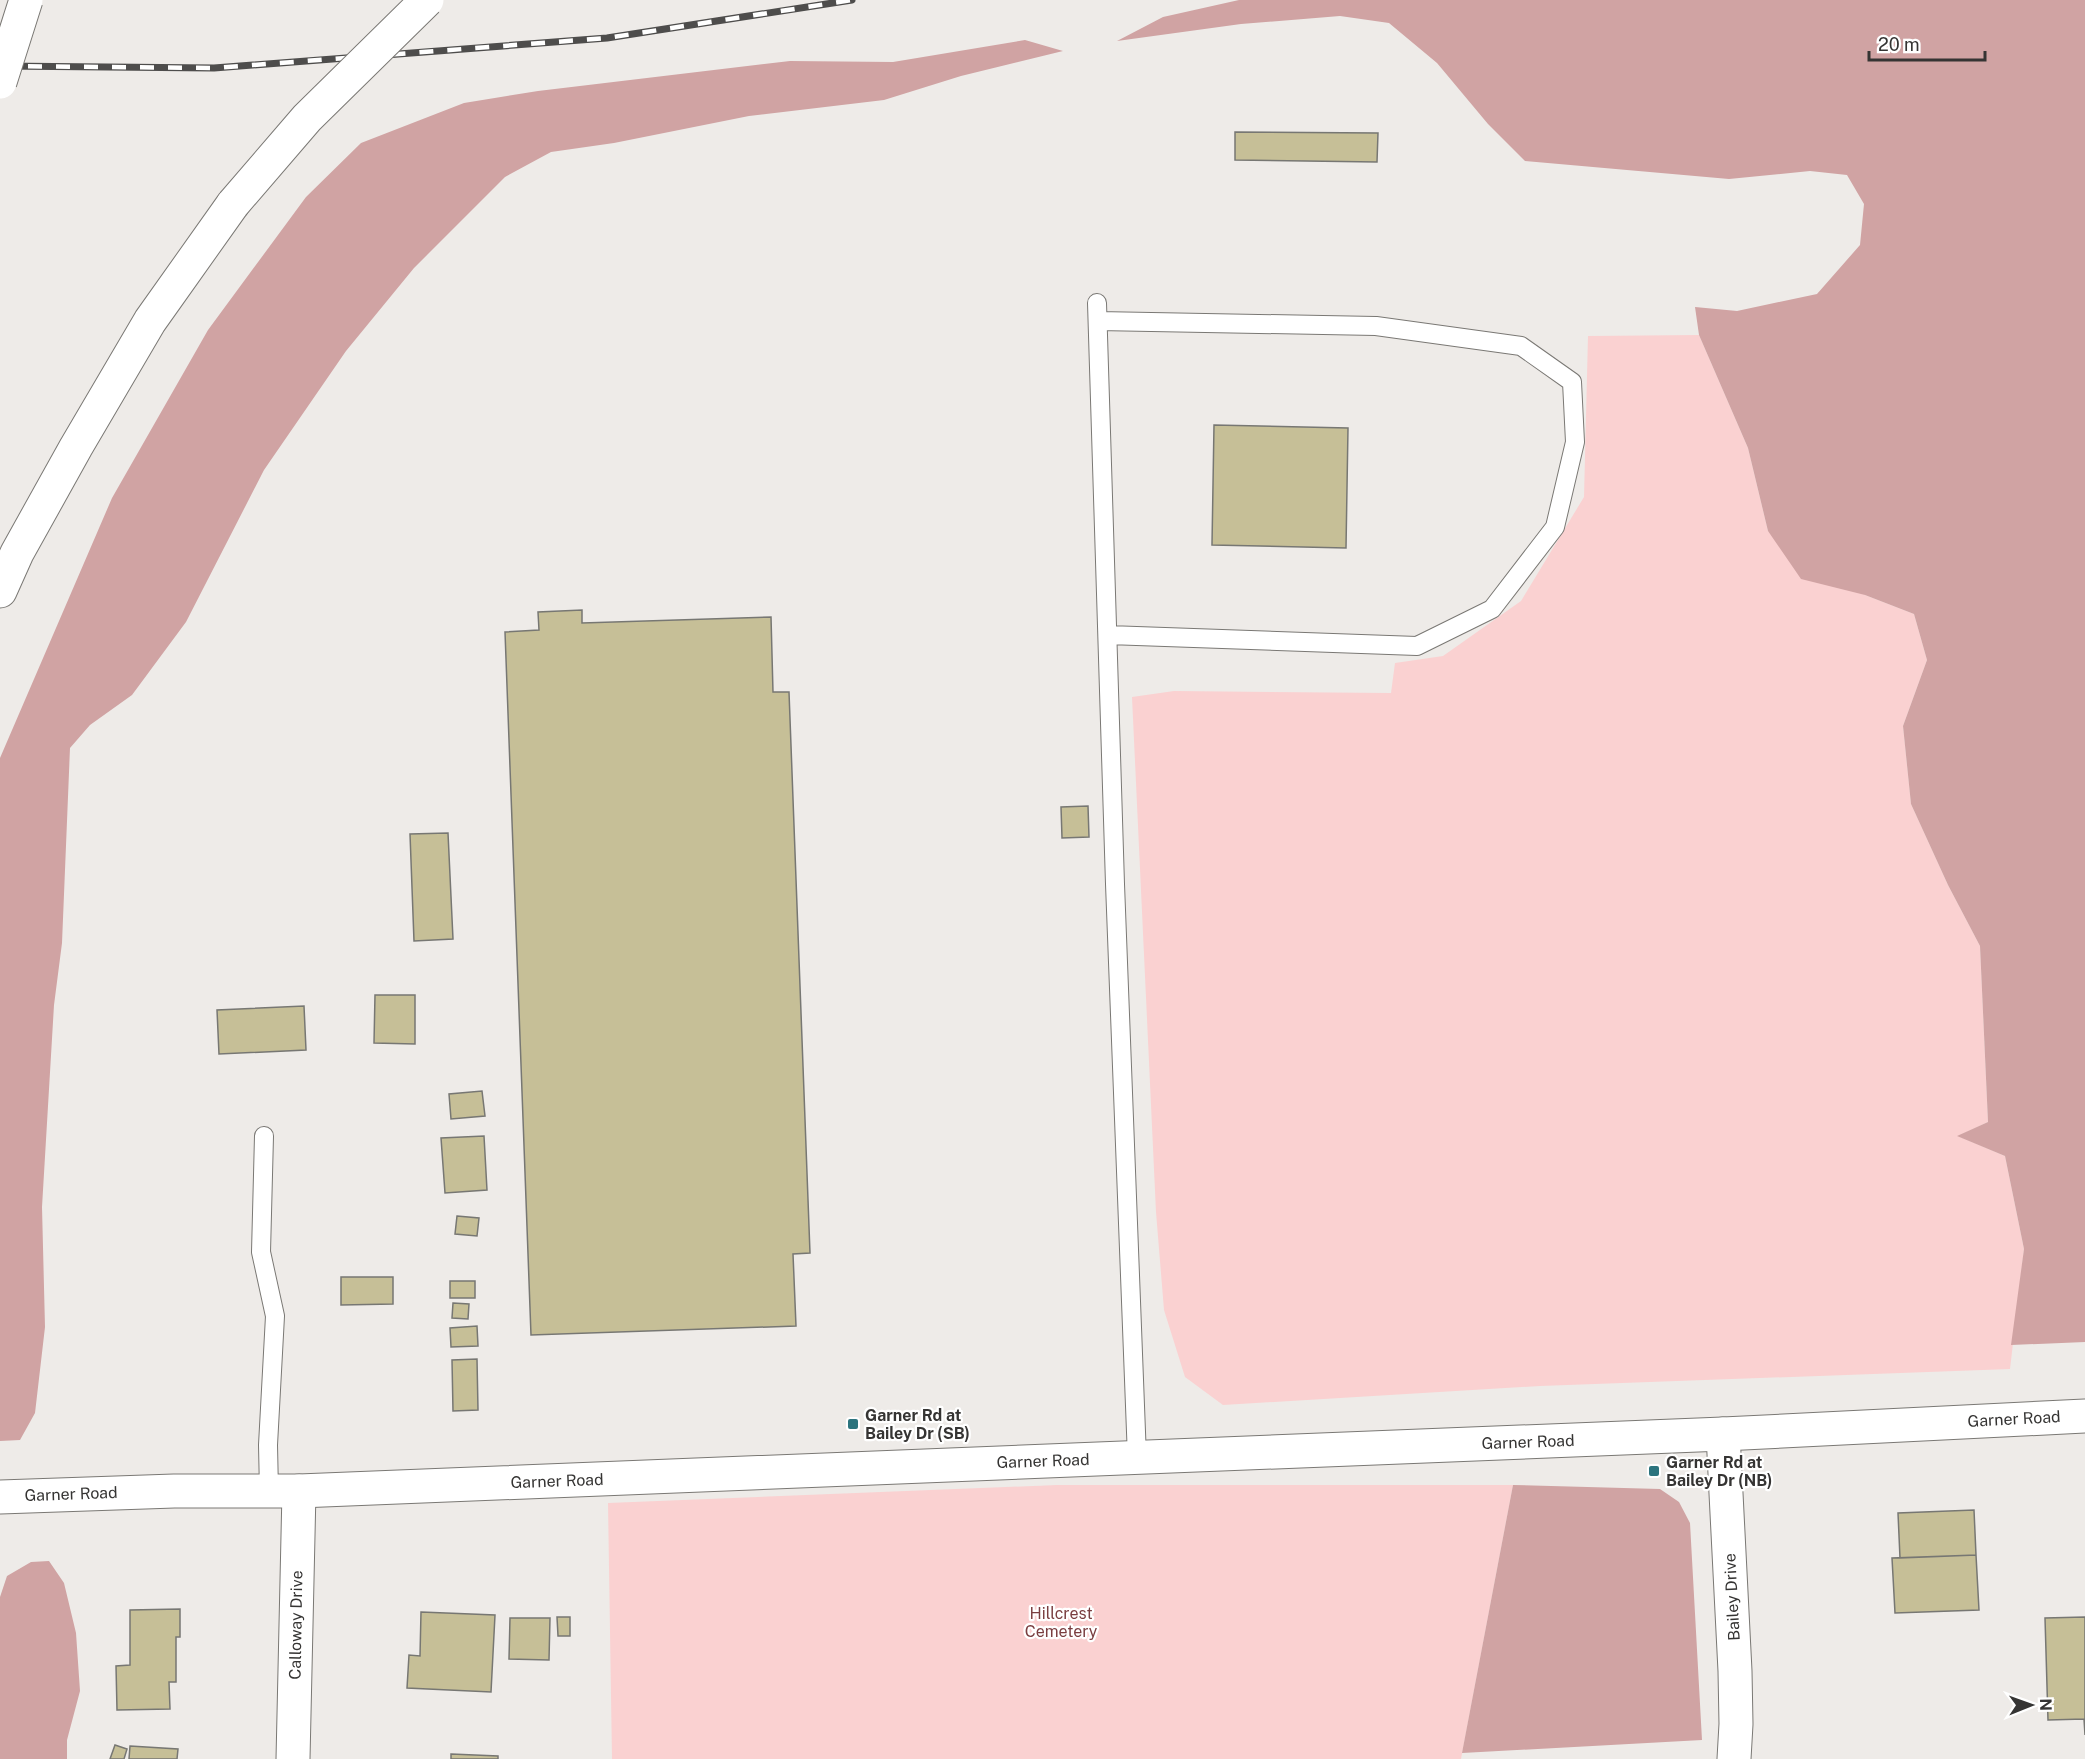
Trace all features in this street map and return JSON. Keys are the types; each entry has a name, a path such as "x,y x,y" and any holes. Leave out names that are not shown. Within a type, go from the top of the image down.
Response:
{"main road":[{"path":"0,82 26,0"},
{"path":"0,591 17,553 65,466 150,321 233,204 307,118 427,0"},
{"name":"Garner Road","path":"0,1497 174,1491 284,1491 1137,1458 1723,1434 2085,1416"},
{"name":"Bailey Drive","path":"1723,1434 1735,1671 1734,1759"},
{"name":"Calloway Drive","path":"284,1491 293,1759"}],"lane":[{"path":"1108,635 1418,646 1492,609 1555,528 1575,442 1572,382 1521,346 1376,326 1098,312 1108,635 1137,1458"},
{"path":"264,1136 261,1252 274,1316 268,1444 284,1491"}],"green space":[{"path":"1699,335 1748,448 1768,531 1865,595 1914,614 1927,660 1903,726 1911,804 1948,885 1980,946 1988,1122 1958,1136 2005,1156 2024,1249 2010,1369 1540,1386 1223,1405 1185,1377 1164,1310 1156,1212 1132,697 1174,691 1391,693 1395,663 1443,656 1521,601 1584,497 1588,336"},
{"name":"Hillcrest Cemetery","path":"1057,1485 1513,1485 1461,1759 612,1759 608,1503"}],"shaded area":[{"path":"1239,0 2085,0 2085,1342 2011,1345 2024,1249 2005,1156 1957,1136 1988,1122 1980,946 1948,885 1911,804 1903,726 1927,660 1914,614 1865,595 1801,579 1768,531 1748,448 1699,335 1695,307 1737,311 1817,294 1860,245 1864,204 1847,175 1810,171 1729,179 1525,161 1488,124 1437,63 1389,23 1340,16 1241,24 1117,41 1163,17"},
{"path":"1025,40 1063,51 961,76 884,100 749,116 614,143 551,152 505,177 414,268 346,351 264,470 186,622 132,695 90,725 70,748 62,943 54,1005 42,1207 45,1327 35,1413 20,1440 0,1441 0,758 112,498 208,330 306,197 361,143 464,103 538,91 790,61 893,62"},
{"path":"1513,1485 1660,1489 1679,1502 1690,1523 1702,1740 1462,1753"},
{"path":"49,1561 64,1583 76,1633 80,1691 67,1740 67,1759 0,1759 0,1597 7,1576 31,1562"}],"building":[{"path":"1235,132 1378,133 1377,162 1235,160"},
{"path":"1214,425 1348,428 1346,548 1212,545"},
{"path":"582,610 582,623 771,617 773,692 789,692 810,1253 793,1254 796,1326 531,1335 505,632 539,630 538,612"},
{"path":"1088,806 1089,837 1062,838 1061,807"},
{"path":"448,833 453,939 414,941 410,834"},
{"path":"375,995 415,995 415,1044 374,1043"},
{"path":"304,1006 306,1050 219,1054 217,1010"},
{"path":"482,1091 485,1116 451,1119 449,1094"},
{"path":"484,1136 487,1190 445,1193 441,1138"},
{"path":"457,1216 479,1218 477,1236 455,1234"},
{"path":"341,1277 393,1277 393,1304 341,1305"},
{"path":"450,1281 475,1281 475,1298 450,1298"},
{"path":"453,1303 469,1304 468,1319 452,1318"},
{"path":"477,1326 478,1346 451,1347 450,1328"},
{"path":"477,1359 478,1410 453,1411 452,1360"},
{"path":"1974,1510 1976,1555 1900,1558 1898,1513"},
{"path":"1976,1555 1979,1610 1895,1613 1892,1558"},
{"path":"180,1609 180,1637 176,1637 176,1682 169,1682 170,1709 117,1710 116,1666 130,1665 130,1610"},
{"path":"421,1612 495,1615 491,1692 407,1688 409,1655 420,1656"},
{"path":"557,1617 570,1617 570,1636 558,1636"},
{"path":"2085,1617 2085,1735 2084,1719 2048,1720 2045,1618"},
{"path":"510,1618 550,1618 549,1660 509,1659"},
{"path":"115,1745 127,1749 124,1759 110,1759"},
{"path":"130,1746 178,1749 177,1759 129,1759"},
{"path":"451,1754 498,1756 498,1759 451,1759"}],"railway":[{"path":"0,66 214,68 607,38 852,0"}],"place":[{"name":"Garner Rd at Bailey Dr (SB)","path":"853,1424"},
{"name":"Garner Rd at Bailey Dr (NB)","path":"1654,1471"}]}
